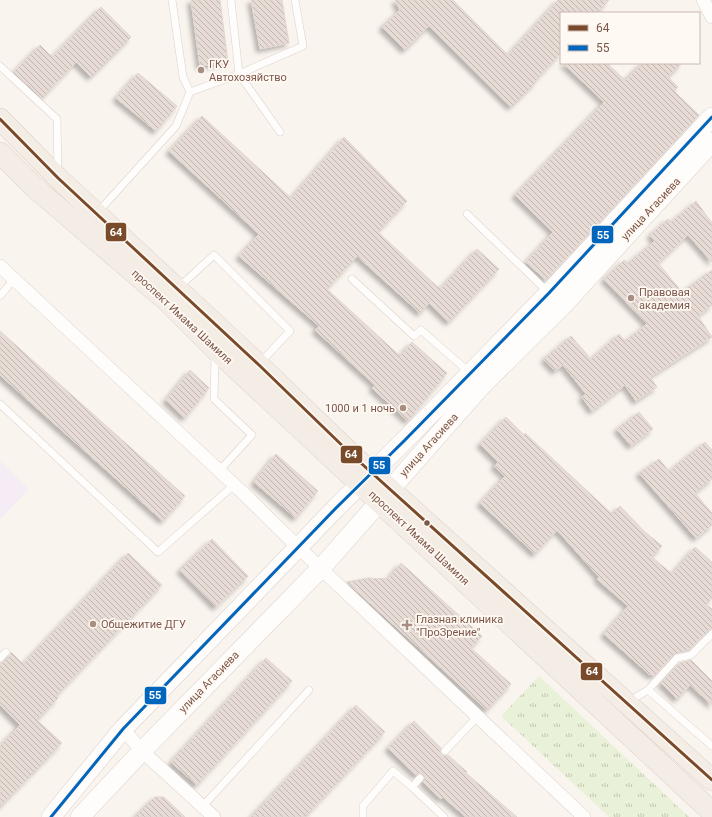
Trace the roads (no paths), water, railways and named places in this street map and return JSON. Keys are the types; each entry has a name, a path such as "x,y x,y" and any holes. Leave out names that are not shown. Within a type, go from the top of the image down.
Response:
{"main road":[{"name":"улица Агасиева","path":"80,817 142,751 322,567 483,384 712,117"},
{"name":"проспект Имама Шамиля","path":"0,119 58,178 259,365 367,478 712,812"},
{"name":"улица Агасиева","path":"51,817 123,729 336,508 470,373 556,299 712,142"},
{"name":"проспект Имама Шамиля","path":"0,153 34,187 167,301 215,349 367,478"},
{"name":"проспект Имама Шамиля","path":"385,495 627,703 712,780"}],"street":[{"path":"703,0 712,16"},
{"path":"0,266 234,485 298,547 322,567 584,817"},
{"path":"123,729 142,751 214,817"}],"lane":[{"path":"97,213 176,126 190,92 183,77 172,0"},
{"path":"231,0 239,74 280,132"},
{"path":"190,92 239,74 303,46 295,0"},
{"path":"0,66 57,119 58,178"},
{"path":"467,214 556,299"},
{"path":"177,288 214,256 290,331 259,365"},
{"path":"0,296 14,279"},
{"path":"352,279 414,336 421,330 470,373"},
{"path":"215,349 214,399 252,435 219,471"},
{"path":"0,404 158,552 234,485"},
{"path":"627,703 648,690 677,658 691,655 712,634"},
{"path":"0,658 6,652"},
{"path":"203,806 309,690"},
{"path":"648,690 712,746"},
{"path":"445,751 478,716"},
{"path":"363,817 363,806 393,771 444,817"},
{"path":"412,787 420,778"}],"place":[{"name":"ГКУ Автохозяйство","path":"201,70"},
{"name":"Правовая академия","path":"631,298"},
{"name":"1000 и 1 ночь","path":"403,408"},
{"name":"Общежитие ДГУ","path":"93,624"},
{"name":"Глазная клиника \"ПроЗрение\"","path":"407,625"}]}
